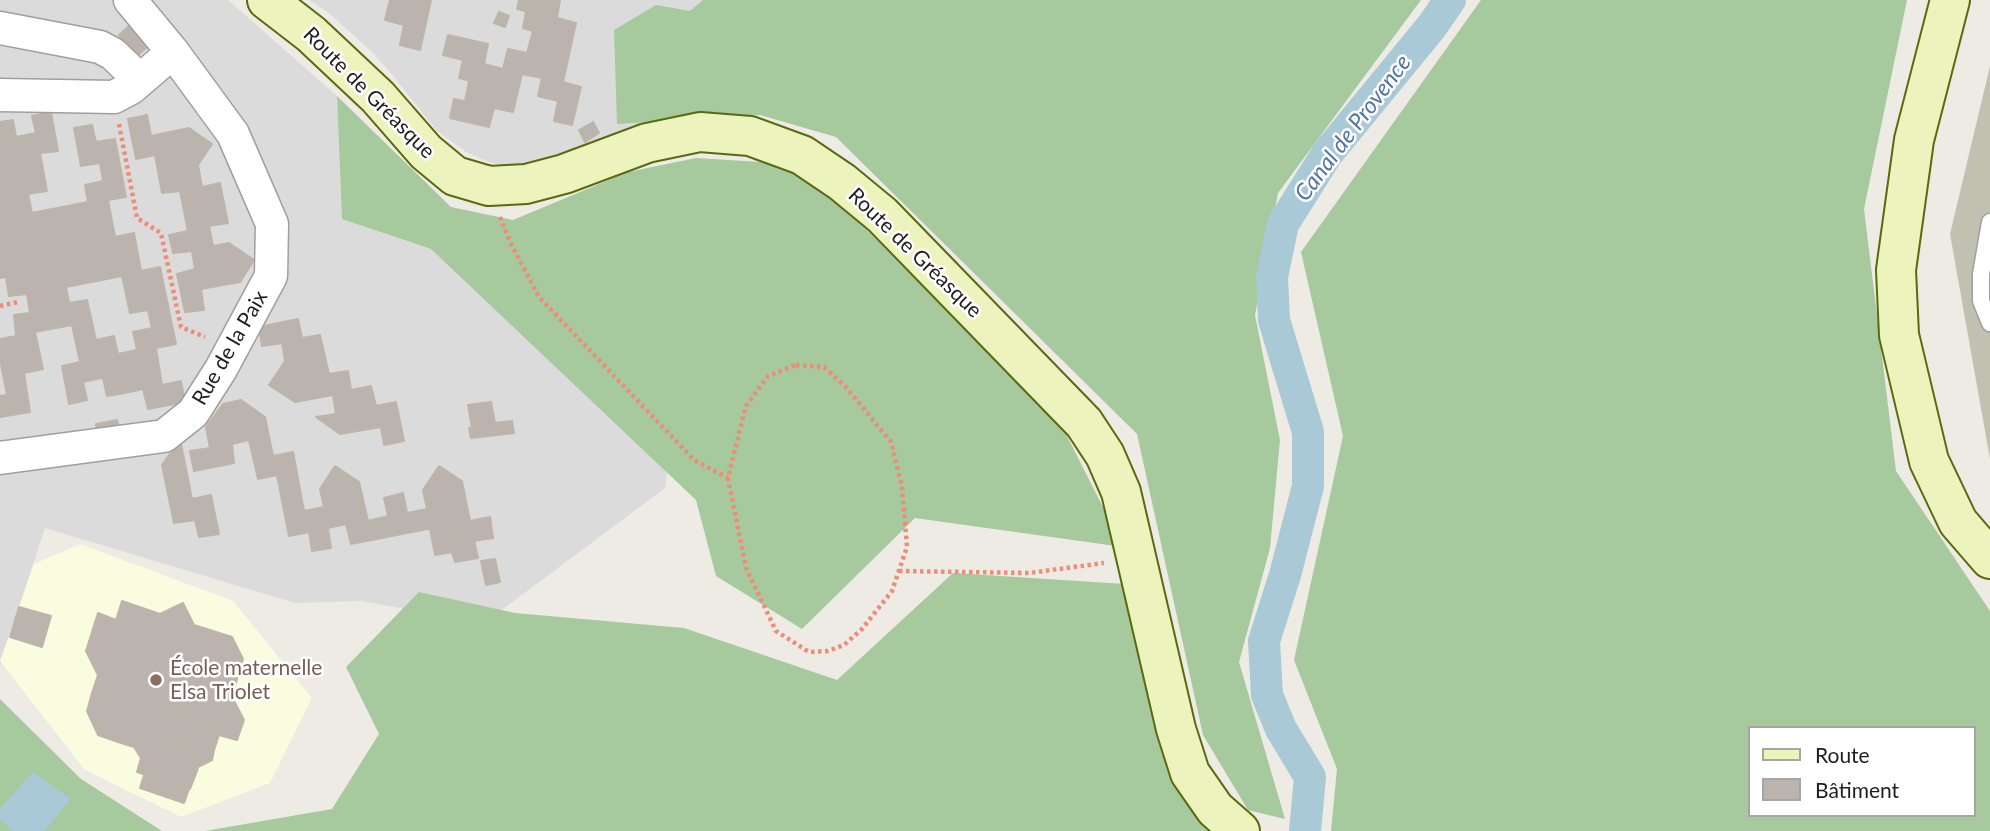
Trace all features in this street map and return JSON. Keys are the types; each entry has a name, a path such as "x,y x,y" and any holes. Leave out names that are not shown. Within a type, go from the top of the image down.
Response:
{"street":[{"name":"Rue de la Paix","path":"0,458 164,436 194,413 271,276 272,224 233,134 173,52 130,0"},
{"name":"Route de Gréasque","path":"267,0 321,43 378,97 426,152 454,176 489,186 526,184 564,174 647,143 700,132 750,136 802,155 842,182 882,215 1084,423 1105,455 1121,492 1175,729 1190,773 1215,809 1240,831"},
{"path":"1950,0 1914,140 1896,270 1899,335 1930,461 1958,522 1990,559"},
{"path":"0,28 100,47 113,54 140,80"},
{"path":"0,95 114,97 131,88 173,52"}],"lane":[{"path":"1990,222 1981,274 1981,301 1990,323"}],"path":[{"path":"114,97 137,218 161,233 181,327 213,341"},
{"path":"489,186 510,244 539,296 694,460 728,478"},
{"path":"0,306 18,302"},
{"path":"796,365 824,367 845,386 891,442 902,487 907,547 899,571 892,591 862,629 844,645 828,651 809,652 776,631 746,568 728,478 746,405 768,376 796,365"},
{"path":"899,571 1029,573 1136,558"}],"shaded area":[{"path":"0,0 228,0 337,96 342,219 431,249 670,452 665,488 484,623 361,601 295,603 45,528 0,665"},
{"path":"309,0 736,0 717,114 514,168 489,162 466,152 437,131 374,54 329,13"},
{"path":"1990,66 1990,459 1950,234"},
{"name":"École maternelle Elsa Triolet","path":"80,544 233,601 312,698 270,783 181,817 84,769 0,661 34,564"}],"green space":[{"path":"703,0 1421,0 1278,193 1255,315 1280,440 1270,548 1239,662 1285,819 1248,810 1203,735 1137,434 836,137 760,115 617,124 614,30 656,5 690,11"},
{"path":"1481,0 1907,0 1864,209 1896,471 1990,611 1990,831 1331,831 1337,769 1294,660 1343,436 1301,252"},
{"path":"337,96 451,207 513,220 628,172 696,158 777,163 848,211 1064,430 1123,547 915,518 802,629 716,576 696,500 431,249 342,219"},
{"path":"953,573 1125,584 1172,782 1209,831 205,831 332,809 379,734 346,667 419,592 515,613 684,628 837,680"},
{"path":"0,699 81,779 162,831 0,831"}],"water":[{"path":"33,772 71,799 44,831 13,831 0,820 0,808"}],"building":[{"path":"390,0 431,0 420,50 400,45 404,25 385,20"},
{"path":"519,0 560,0 557,18 576,23 563,82 581,87 572,125 554,121 558,101 538,96 542,78 522,74 513,112 494,108 489,127 450,118 454,99 473,103 478,83 459,78 463,60 443,55 448,35 488,44 484,64 503,69 508,49 527,53 537,14 517,9"},
{"path":"499,12 509,16 505,27 494,23"},
{"path":"526,12 537,14 533,31 523,28"},
{"path":"130,25 148,46 137,56 119,35"},
{"path":"469,81 478,83 473,103 465,101"},
{"path":"51,112 58,151 40,153 47,191 28,194 32,213 88,202 85,185 103,181 100,163 81,166 74,128 92,125 96,142 115,139 126,197 108,200 115,237 134,233 141,271 160,267 176,344 156,348 162,385 181,381 185,402 148,409 143,389 125,393 120,374 83,382 87,400 69,404 62,366 80,362 72,325 35,332 43,369 24,373 30,412 0,417 0,396 7,395 0,359 0,339 16,336 14,315 30,313 27,294 9,296 6,277 0,278 0,122 13,120 16,137 36,133 32,116","holes":["122,276 130,313 148,310 152,328 133,332 137,350 118,354 114,336 96,340 87,300 69,303 66,287"]},
{"path":"147,115 151,136 189,128 212,144 198,165 202,187 220,183 228,223 209,226 213,246 229,243 254,260 240,282 201,289 204,310 185,312 177,274 195,269 192,251 173,253 169,235 188,231 180,191 162,193 155,155 136,159 128,119"},
{"path":"593,122 599,133 585,142 579,130"},
{"path":"298,319 302,338 320,335 329,374 348,371 351,390 371,386 376,406 396,402 404,441 384,445 381,427 340,434 316,417 336,414 333,395 295,402 269,385 285,361 282,343 262,346 259,327"},
{"path":"120,374 125,393 107,396 103,378"},
{"path":"241,400 265,417 273,456 293,452 304,511 324,507 320,489 335,466 359,482 368,521 388,516 384,498 403,493 407,513 427,509 423,490 439,466 462,481 470,521 490,517 493,538 453,544 448,525 351,544 346,524 328,528 331,548 312,551 309,532 289,536 277,475 258,479 249,440 232,444 234,463 194,471 190,451 210,448 206,427 223,404"},
{"path":"491,402 495,423 512,421 514,433 471,438 468,405"},
{"path":"117,420 120,434 98,438 96,424"},
{"path":"180,439 192,499 211,495 219,534 199,537 195,520 174,523 162,465"},
{"path":"448,525 453,544 474,540 478,558 455,562 452,552 435,555 430,529"},
{"path":"495,559 500,582 486,585 481,561"},
{"path":"122,601 160,614 183,603 194,625 213,631 207,649 220,673 237,679 232,697 244,720 237,740 219,735 214,750 203,748 201,728 214,722 208,710 189,704 166,716 160,734 166,746 177,741 186,743 192,752 187,768 197,771 190,789 137,772 141,758 134,747 118,742 123,723 112,700 92,693 98,675 86,651 98,613 116,620"},
{"path":"19,607 51,616 42,647 10,637"},
{"path":"213,631 232,637 243,659 237,679 220,673 207,649"},
{"path":"92,693 112,700 123,723 118,742 98,735 87,711"},
{"path":"189,704 208,710 214,722 201,728 192,724 182,708"},
{"path":"182,708 192,724 201,728 203,748 214,750 212,760 198,767 197,771 187,768 192,752 186,743 177,741 181,732 171,714"},
{"path":"171,714 181,732 177,741 166,746 160,734 166,716"},
{"path":"144,775 189,789 184,803 140,788"}],"waterway":[{"name":"Canal de Provence","path":"1305,831 1310,777 1281,729 1267,695 1264,641 1285,575 1308,486 1308,432 1274,320 1272,277 1283,224 1327,154 1432,26 1450,0"}],"place":[{"name":"École maternelle Elsa Triolet","path":"156,680"}]}
